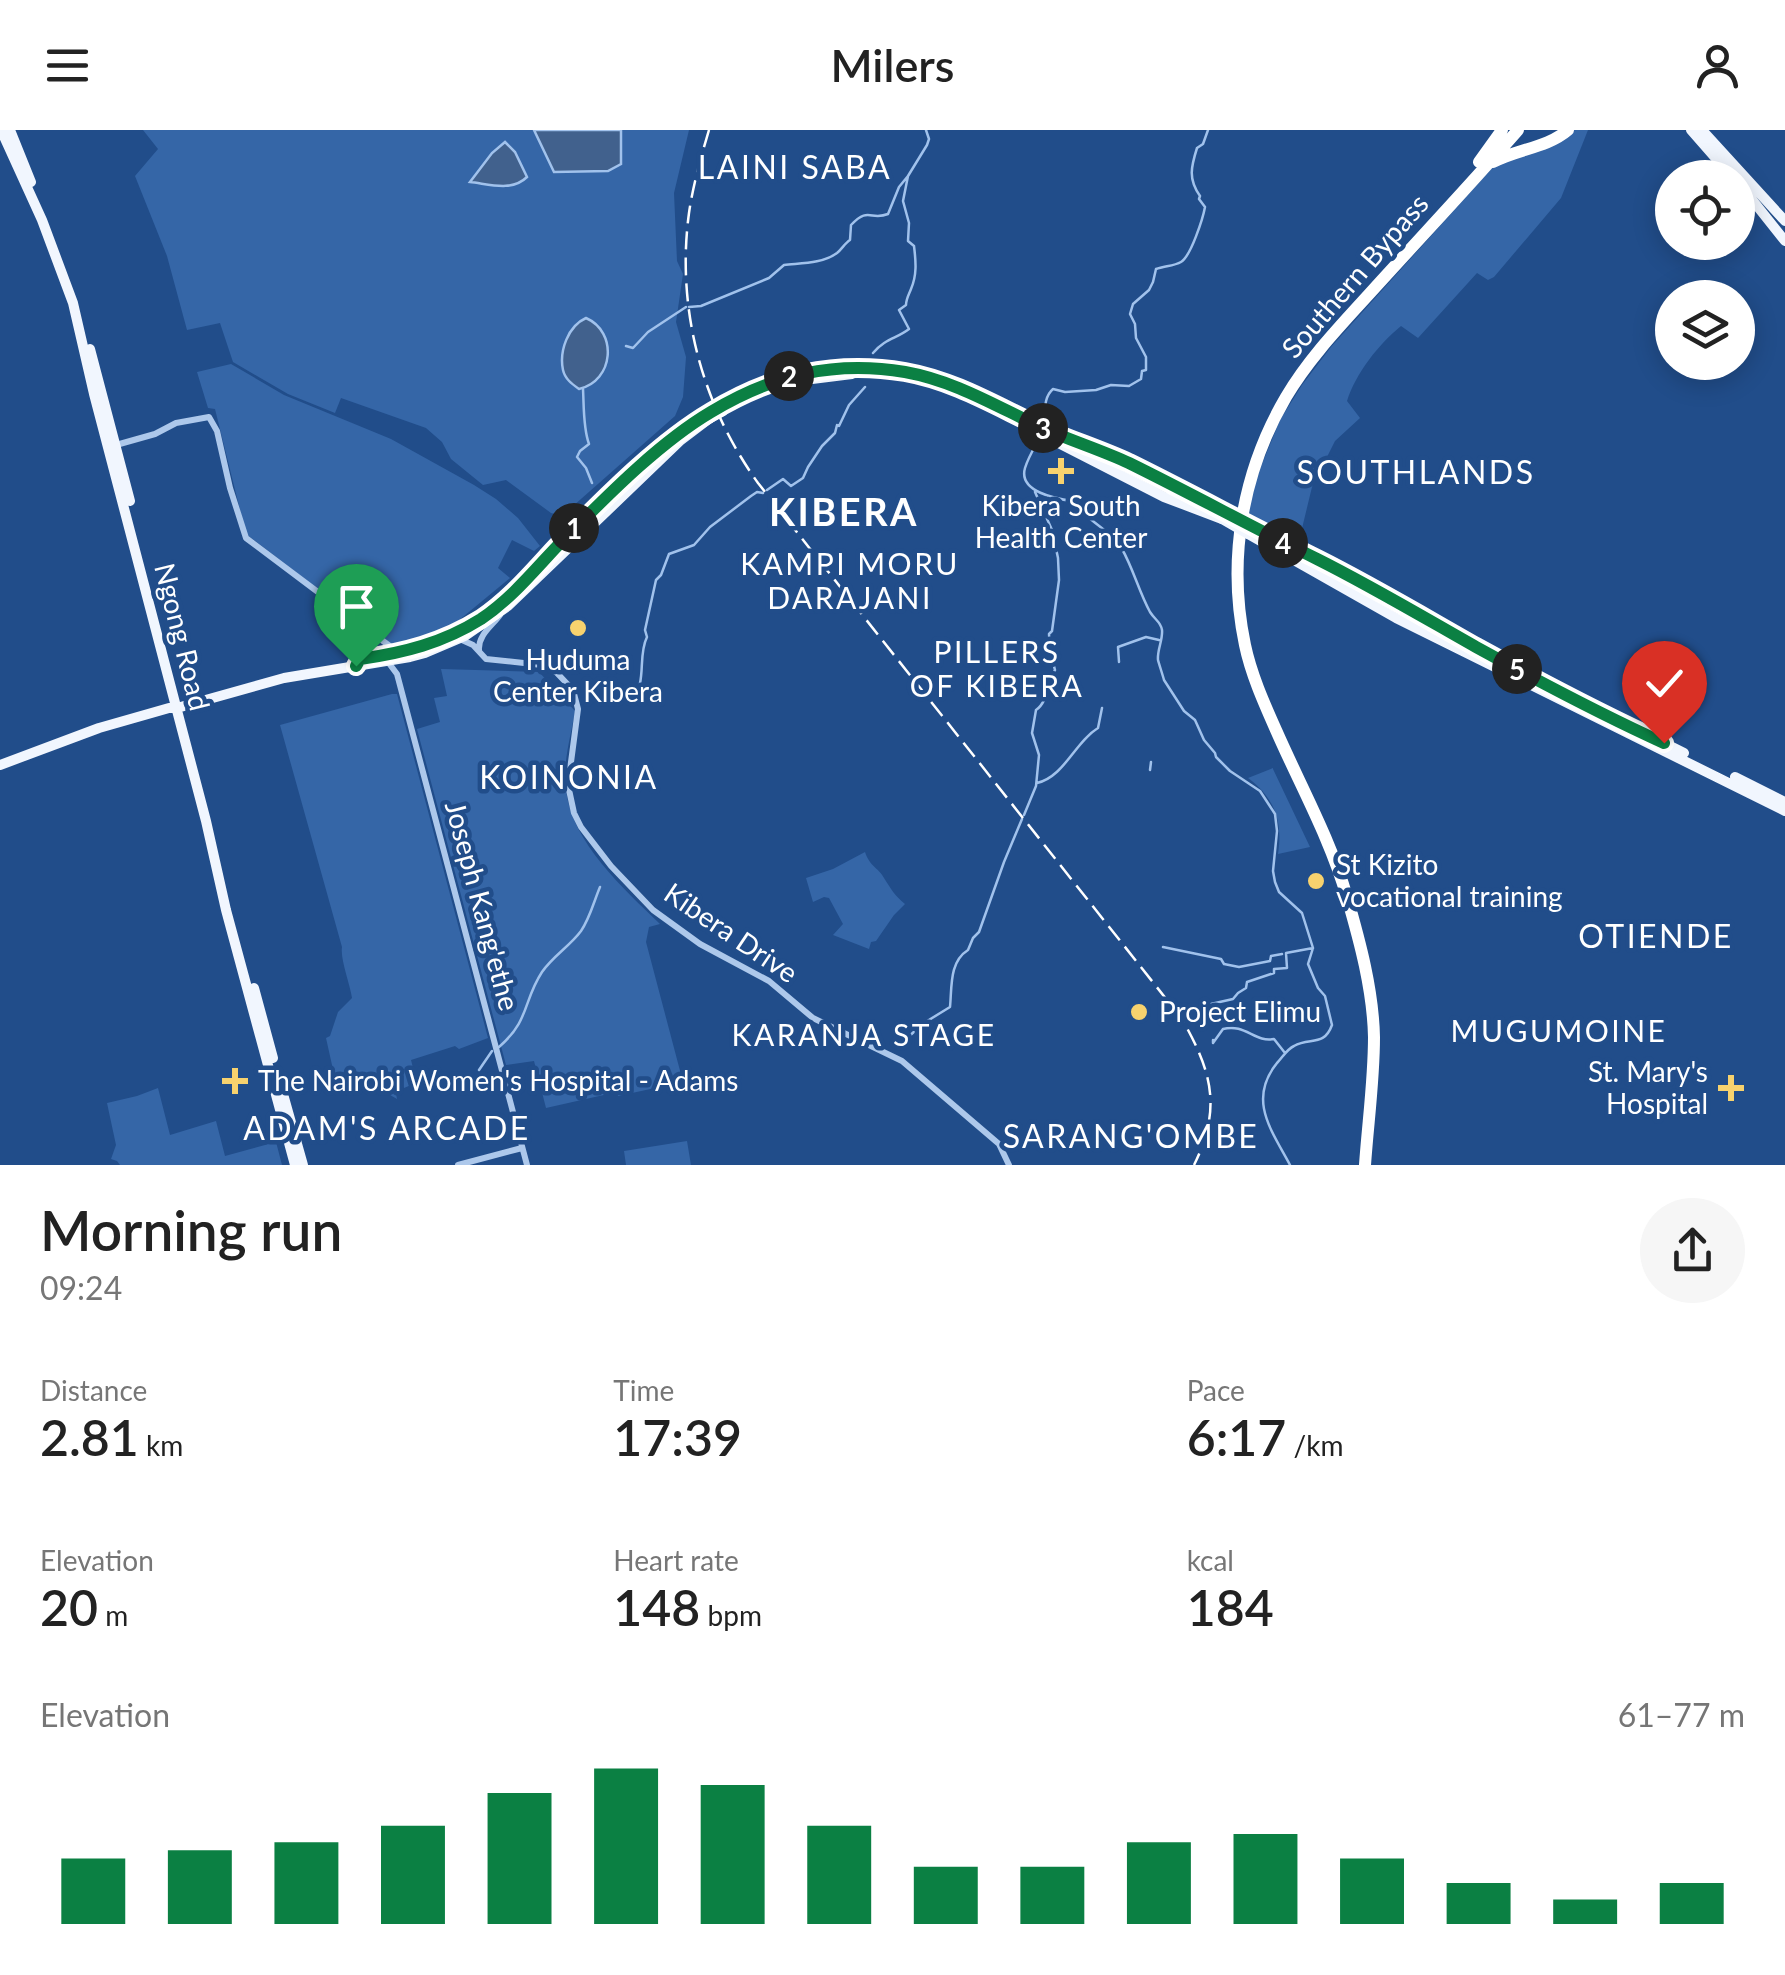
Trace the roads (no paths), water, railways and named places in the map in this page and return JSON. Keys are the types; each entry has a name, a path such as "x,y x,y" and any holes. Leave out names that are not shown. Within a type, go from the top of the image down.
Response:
{"highway":[{"path":"1481,166 1505,130"},
{"name":"Southern Bypass","path":"1362,1165 1372,1014 1366,974 1341,878 1262,698 1245,647 1237,572 1240,530 1258,456 1287,395 1322,346 1481,166 1518,130"},
{"path":"1547,130 1565,130"},
{"path":"1481,166 1556,139 1565,130"}],"main road":[{"name":"Ngong Road","path":"0,130 13,147"},
{"name":"Ngong Road","path":"10,130 13,147 73,287 177,705 206,794 228,904 294,1165"},
{"path":"1691,130 1717,160"},
{"path":"1702,130 1785,221"},
{"path":"1755,204 1785,241"},
{"path":"716,412 771,389 841,371"},
{"path":"0,765 110,720 123,721 358,662 402,657 433,643 484,617 716,412 789,376 841,371 902,372 929,378 963,389 1164,497 1223,516"},
{"name":"Ngong Road","path":"98,393 116,445 123,484"},
{"path":"1046,433 1072,439 1130,464 1327,572 1387,597 1562,693 1785,802"},
{"path":"1130,464 1106,455 1102,458 1136,482"},
{"path":"358,662 425,653 458,639 508,606 602,509"},
{"path":"1327,572 1374,606 1785,812"},
{"path":"1374,606 1365,595 1369,591 1387,597"},
{"name":"Ngong Road","path":"228,904 303,1165"}],"street":[{"path":"116,445 155,434 176,422 210,417 246,538 402,657 397,674"},
{"path":"479,651 479,640 508,606"},
{"path":"358,662 370,650 372,633"},
{"path":"458,639 479,651"},
{"name":"Kibera Drive","path":"479,651 486,660 542,665 572,690 578,709 568,785 574,813 610,866 653,910 700,944 768,981 812,1018 902,1061 999,1144 1009,1165"},
{"name":"Joseph Kang'ethe","path":"388,660 397,674 527,1165"},
{"path":"458,1165 522,1148"}],"waterway":[{"path":"873,353 909,329 899,310 906,305 916,263 914,246 908,241 909,223 903,201 908,176 929,139 926,130"},
{"path":"1040,421 1053,389 1096,390 1111,385 1129,386 1141,379 1146,357 1130,314 1133,304 1149,290 1156,269 1181,262 1192,245 1205,207 1192,178 1192,167 1208,130"},
{"path":"689,307 701,306 769,278 784,265 831,257 850,240 851,225 857,219 888,214 908,176"},
{"path":"626,346 633,348 648,332 686,307"},
{"path":"767,490 783,479 791,486 803,478 822,446 835,433 849,405 865,387"},
{"path":"583,389 589,444 577,457 592,483"},
{"path":"1039,439 1025,468 1027,483 1040,493 1073,501 1117,542 1161,627 1158,660 1164,680 1184,711 1195,720 1216,757 1260,791 1275,814 1275,882 1279,892 1302,913 1313,948 1308,964 1325,996 1332,1025 1321,1039 1289,1049 1268,1077 1264,1090 1263,1103 1270,1128 1290,1165"},
{"path":"1024,815 1036,786 1039,755 1032,733 1036,710 1055,670 1049,634 1059,580 1052,530 1035,492"},
{"path":"631,701 641,678 645,630 656,580 669,554 694,545 710,527 751,496 763,493"},
{"path":"1119,662 1118,647 1146,637 1159,640"},
{"path":"1037,783 1055,774 1098,728 1102,708"},
{"path":"1150,770 1151,762"},
{"path":"898,1046 950,1007 954,968 979,932 1022,819"},
{"path":"499,1047 516,1028 542,972 581,931 600,887"},
{"path":"1163,947 1221,959 1224,964 1239,967 1270,961 1271,956 1282,954"},
{"path":"1190,1018 1203,1013 1202,1006 1233,999 1246,988 1247,982 1274,973 1274,969 1287,968 1286,953 1313,948"},
{"path":"1213,1040 1223,1029 1238,1029 1274,1039 1285,1053"},
{"path":"479,1070 492,1051"}],"railway":[{"path":"709,130 689,213 686,285 698,355 722,421 758,483 1182,1019 1200,1056 1210,1090 1208,1126 1194,1165"}],"place":[{"name":"Kibera South Health Center","path":"1061,471"},
{"name":"Huduma Center Kibera","path":"578,628"},
{"name":"St Kizito vocational training","path":"1316,881"},
{"name":"Project Elimu","path":"1139,1012"},
{"name":"The Nairobi Women's Hospital - Adams","path":"235,1081"},
{"name":"St. Mary's Hospital","path":"1731,1088"}],"district":[{"name":"LAINI SABA","path":"795,168"},
{"name":"SOUTHLANDS","path":"1416,473"},
{"name":"KIBERA","path":"844,513"},
{"name":"KAMPI MORU DARAJANI","path":"850,582"},
{"name":"PILLERS OF KIBERA","path":"997,670"},
{"name":"KOINONIA","path":"569,778"},
{"name":"OTIENDE","path":"1656,937"},
{"name":"MUGUMOINE","path":"1559,1032"},
{"name":"KARANJA STAGE","path":"864,1036"},
{"name":"ADAM'S ARCADE","path":"387,1129"},
{"name":"SARANG'OMBE","path":"1131,1137"}]}
